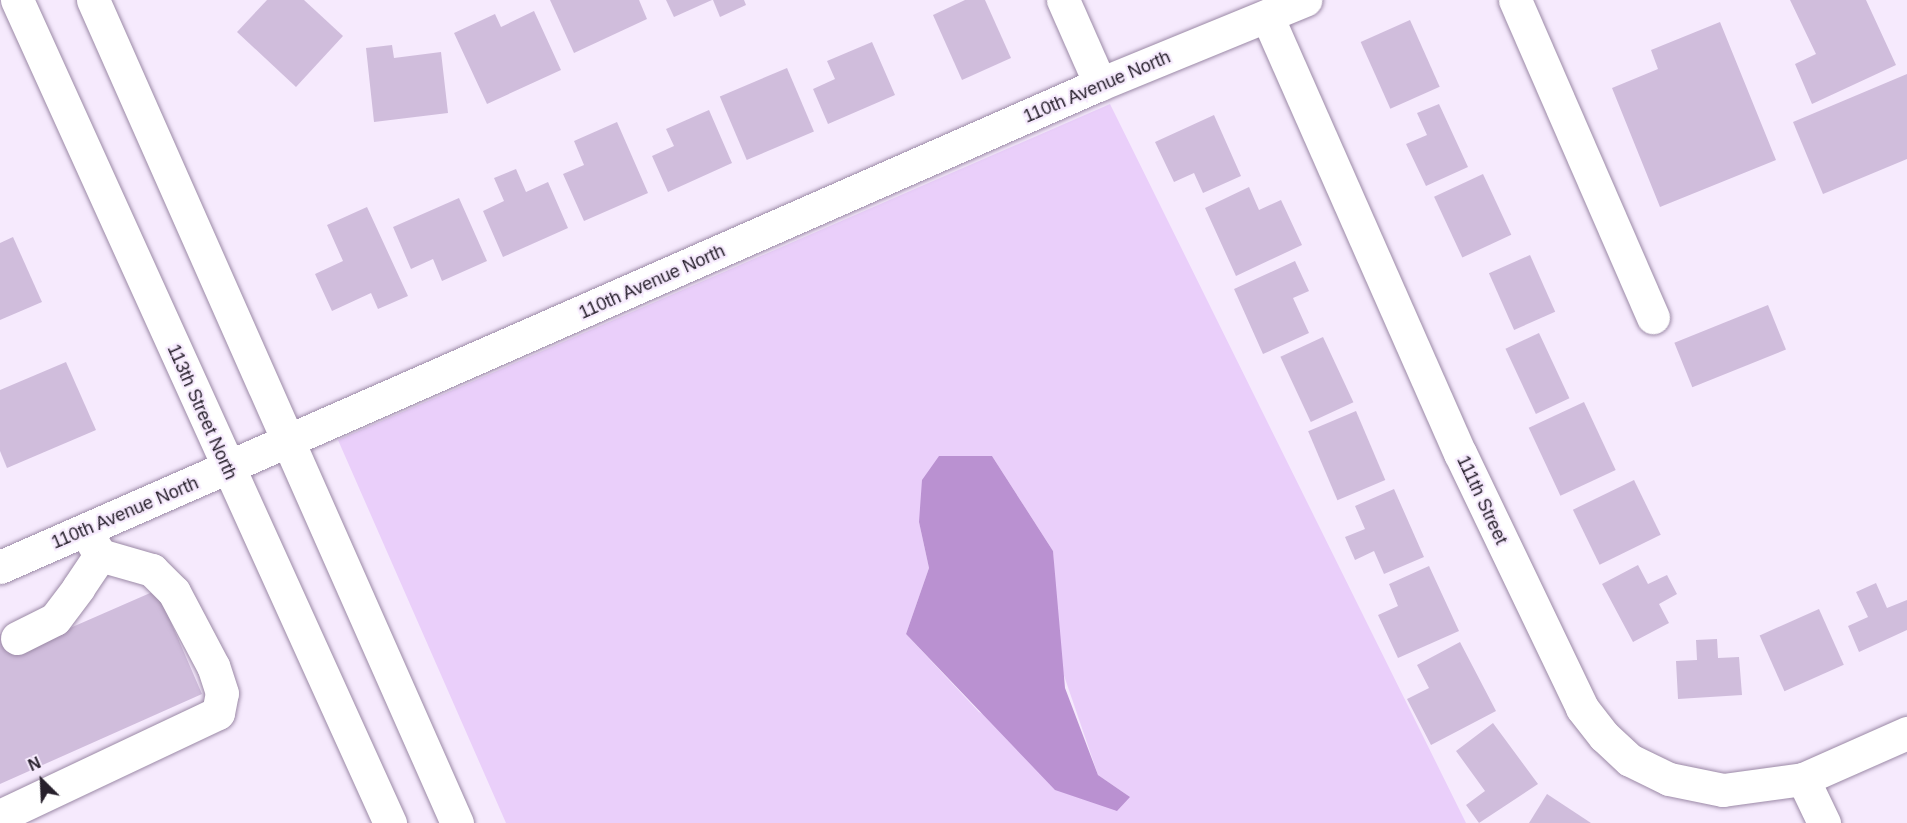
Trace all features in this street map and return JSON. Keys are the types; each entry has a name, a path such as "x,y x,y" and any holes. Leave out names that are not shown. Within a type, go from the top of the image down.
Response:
{"street":[{"name":"113th Street North","path":"17,0 227,469 390,823"},
{"path":"93,0 291,442 457,823"},
{"path":"1064,0 1100,84"},
{"name":"110th Avenue North","path":"0,567 93,543 227,469 1100,84 1305,0"},
{"path":"1515,0 1653,317"},
{"name":"111th Street","path":"1267,16 1460,453 1582,708 1630,760 1669,778 1723,790 1803,779 1907,733"},
{"path":"0,816 218,713 222,693 213,666 174,592 152,570 93,543 55,619 17,638"},
{"path":"1803,779 1824,823"}],"shaded area":[{"path":"1110,104 1466,823 506,823 338,440","holes":["992,456 1053,551 1058,658 1098,775 1130,797 979,712 906,634 929,568 919,522"]},
{"path":"939,456 992,456 1053,551 1065,688 1098,775 1130,797 1117,811 1055,790 906,634 929,568 919,522 922,480"}],"building":[{"path":"267,0 304,0 343,36 296,87 237,32"},
{"path":"550,0 639,0 647,19 574,53"},
{"path":"666,0 712,0 674,17"},
{"path":"713,0 744,0 746,5 720,17"},
{"path":"965,0 985,0 1011,58 962,80 933,15"},
{"path":"1790,0 1866,0 1896,65 1812,104 1795,64 1816,54"},
{"path":"534,11 561,70 487,104 454,33 495,14 501,27"},
{"path":"1410,20 1440,87 1390,109 1361,42"},
{"path":"1720,22 1776,160 1660,207 1612,88 1658,69 1651,50"},
{"path":"872,42 895,95 828,124 813,89 835,79 827,61"},
{"path":"392,45 394,58 441,52 448,113 374,122 366,48"},
{"path":"787,68 814,132 747,160 720,97"},
{"path":"1907,74 1907,159 1823,194 1793,122"},
{"path":"1439,104 1468,167 1426,186 1406,144 1427,135 1417,113"},
{"path":"709,110 732,163 668,192 652,156 674,146 666,129"},
{"path":"1214,115 1241,176 1203,193 1194,173 1174,182 1155,142"},
{"path":"617,122 648,193 584,221 563,174 584,165 574,141"},
{"path":"516,169 526,192 548,182 568,228 503,257 483,211 504,201 494,178"},
{"path":"1483,174 1511,235 1462,258 1434,197"},
{"path":"1249,187 1259,210 1281,200 1302,245 1236,276 1205,208"},
{"path":"459,198 487,261 442,281 433,259 411,269 393,227"},
{"path":"367,207 408,296 378,309 371,293 332,311 315,274 343,261 327,225"},
{"path":"13,237 42,302 0,320 0,243"},
{"path":"1530,255 1555,312 1514,330 1489,273"},
{"path":"1295,261 1309,291 1293,298 1309,333 1263,354 1234,289"},
{"path":"1768,305 1786,350 1692,387 1674,343"},
{"path":"1539,333 1569,398 1536,414 1505,349"},
{"path":"1323,337 1353,402 1311,422 1280,357"},
{"path":"66,362 96,430 7,468 0,451 0,390"},
{"path":"1584,402 1616,470 1560,496 1529,428"},
{"path":"1356,411 1385,480 1337,500 1308,431"},
{"path":"1634,480 1661,535 1600,565 1573,510"},
{"path":"1394,489 1424,557 1384,574 1374,551 1355,560 1345,537 1365,529 1355,506"},
{"path":"1638,565 1648,584 1667,575 1677,594 1659,604 1669,623 1633,642 1602,584"},
{"path":"1429,566 1459,631 1398,658 1378,615 1398,606 1389,584"},
{"path":"1876,583 1887,608 1907,600 1907,630 1859,652 1848,626 1868,617 1856,592"},
{"path":"157,590 202,694 0,784 0,634 13,629 22,649"},
{"path":"1819,609 1844,665 1784,691 1760,635"},
{"path":"1717,639 1718,658 1739,657 1742,695 1678,699 1676,661 1697,660 1696,640"},
{"path":"1460,642 1496,711 1431,745 1407,699 1429,688 1417,665"},
{"path":"1493,723 1538,784 1479,823 1466,805 1485,791 1456,751"},
{"path":"1547,794 1591,823 1529,823"}]}
